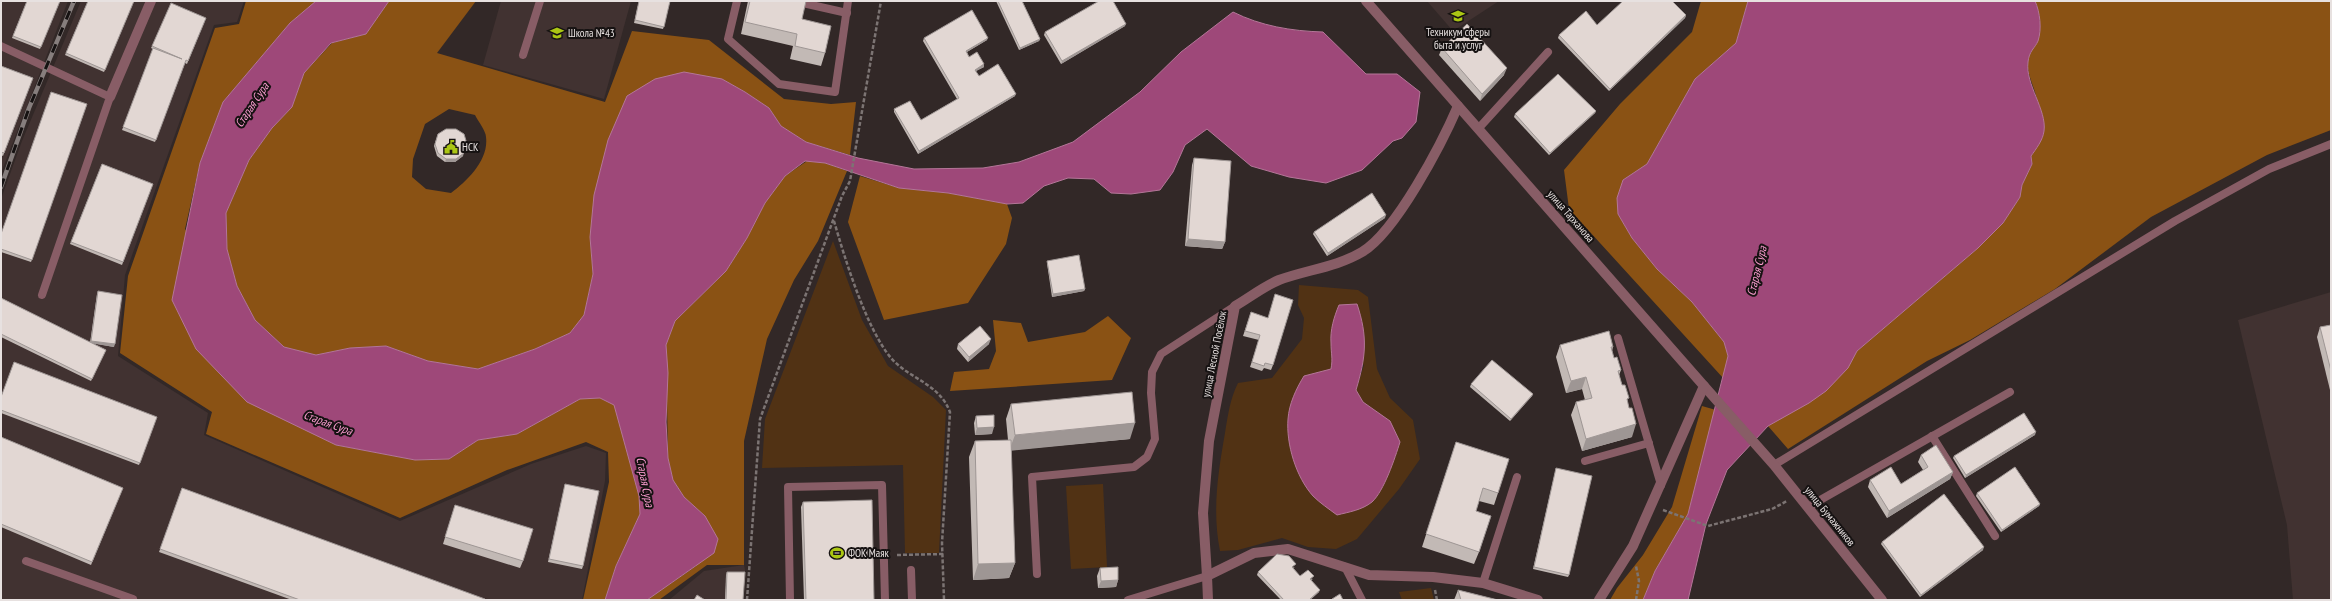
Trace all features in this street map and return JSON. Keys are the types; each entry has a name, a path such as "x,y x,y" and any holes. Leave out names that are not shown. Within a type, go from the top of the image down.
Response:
{"street":[{"path":"110,97 151,1"},
{"name":"улица Тарханова","path":"1366,1 1758,448"},
{"name":"улица Лесной Посёлок","path":"1208,600 1202,513 1209,441 1235,306 1278,280 1343,261 1363,251 1382,233 1403,206 1444,138 1458,106"},
{"path":"1599,600 1633,546 1704,386"},
{"name":"улица Бумажников","path":"1758,448 1774,465 1882,600"},
{"path":"1207,576 1254,553 1288,549 1369,575 1433,577 1483,583 1538,600"}],"lane":[{"path":"522,55 540,1"},
{"path":"736,1 728,39 779,84 835,92 848,1"},
{"path":"794,1 846,13"},
{"path":"1,46 110,97 42,295"},
{"path":"1478,129 1548,52"},
{"path":"1774,465 2175,221 2269,169 2331,144"},
{"path":"1037,574 1032,476 1134,467 1147,457 1155,439 1151,393 1152,372 1161,354 1235,306"},
{"path":"1618,338 1661,485"},
{"path":"1808,507 2010,392"},
{"path":"1932,436 1995,536"},
{"path":"1585,461 1649,443"},
{"path":"1483,583 1517,477"},
{"path":"790,600 788,487 882,485 885,600"},
{"path":"26,561 134,600"},
{"path":"1345,567 1362,600"},
{"path":"911,570 912,600"},
{"path":"1128,600 1207,576"}],"path":[{"path":"747,600 760,419 834,220 850,182 858,144 881,1"},
{"path":"834,220 850,270 868,316 891,358 945,399 950,412 943,554 944,600"},
{"path":"1652,506 1682,518 1708,526 1772,509 1789,500"},
{"path":"1633,546 1639,581 1636,600"},
{"path":"884,555 943,554"}],"shaded area":[{"path":"1,1 68,1 1,173"},
{"path":"81,1 244,1 237,22 214,25 125,275 118,356 208,413 204,435 400,521 531,464 586,446 606,453 605,481 582,600 1,600 1,199 22,141"},
{"path":"246,1 316,1 290,23 223,102 200,163 185,229 336,445 415,460 449,459 478,440 517,434 580,399 600,398 615,405 639,496 640,514 616,566 605,600 583,600 609,482 608,452 586,442 507,470 400,518 206,434 212,412 120,353 128,276 215,28 239,24"},
{"path":"389,1 476,1 437,53 605,102 632,31 709,40 784,99 831,104 856,102 850,155 806,142 781,126 769,108 722,79 590,237 593,274 584,315 570,333 535,349 478,369 428,361 386,346 350,348 316,355 284,347 255,320 237,286 227,249 226,213 249,160 272,128 292,107 304,73 332,43 366,34","holes":["449,109 475,115 486,135 484,154 476,169 451,193 426,189 412,177 413,159 425,124"]},
{"name":"Школа №43","path":"501,1 631,1 604,99 483,65"},
{"name":"Техникум сферы быта и услуг","path":"1427,1 1499,1 1453,31"},
{"path":"1701,1 1748,1 1736,43 1695,79 1647,164 1623,180 1618,214 1632,238 1657,269 1692,302 1724,342 1728,356 1724,379 1569,209 1564,170 1620,104 1692,32"},
{"path":"2035,1 2331,1 2331,130 2267,155 2151,217 2055,289 1970,340 1927,361 1788,449 1768,426 1847,368 1857,351 1978,248 2003,223 2020,197 2022,185 2032,164 2031,156 2039,140 2041,123 2039,106 2028,69 2029,58 2038,40 2040,30 2039,15"},
{"path":"807,161 825,163 847,171 818,241 794,280 767,339 744,441 744,565 707,565 659,600 647,600 696,566 705,516 684,497 673,481 668,458 666,345 675,321 726,271 747,238 765,203 785,176"},
{"path":"860,176 899,188 948,193 1007,204 1012,218 1006,244 968,303 884,320 848,222"},
{"path":"833,241 862,320 888,366 933,397 946,410 939,553 905,553 903,465 762,468 765,419"},
{"path":"1299,285 1358,290 1368,297 1377,369 1390,398 1413,420 1420,459 1399,489 1357,539 1336,549 1308,547 1282,538 1238,550 1220,551 1216,521 1218,477 1228,413 1233,395 1238,383 1272,378 1302,339 1304,318 1298,305","holes":["1331,343 1364,365 1356,390 1363,402 1390,421 1319,373 1331,369 1333,356"]},
{"path":"2331,292 2331,600 2293,600 2287,525 2238,320"},
{"path":"1108,316 1131,338 1112,380 950,391 954,372 989,369 996,351 993,320 1021,323 1028,342 1085,332"},
{"path":"1702,406 1716,410 1688,514 1655,571 1643,600 1610,600 1617,588 1643,555 1672,507"},
{"path":"1103,484 1107,567 1071,569 1066,486"},
{"path":"744,565 746,575 743,600 669,600 704,571"},
{"path":"1431,588 1434,600 1402,600 1399,592"}],"water":[{"name":"Старая Сура","path":"316,1 389,1 366,34 331,43 304,73 292,107 272,128 249,160 226,213 227,249 237,286 255,320 284,347 316,355 350,348 386,346 428,361 478,369 535,349 570,333 584,315 593,274 590,237 594,195 608,140 627,96 655,79 684,72 722,79 769,108 781,126 806,142 858,158 914,169 983,168 1019,162 1073,142 1140,92 1181,52 1233,12 1254,21 1276,27 1323,32 1366,74 1397,74 1420,92 1416,122 1402,138 1393,141 1362,170 1326,183 1289,177 1251,166 1207,129 1185,145 1173,172 1160,190 1131,194 1111,193 1094,179 1068,178 1044,186 1023,203 1007,204 948,193 899,188 825,163 805,161 785,176 765,203 747,238 726,271 675,321 666,345 668,373 666,422 668,458 673,480 684,497 705,516 718,539 714,553 647,600 605,600 616,566 640,514 639,496 614,405 600,398 580,399 517,434 478,440 449,459 415,460 336,445 247,402 196,349 172,300 200,163 223,102 290,23"},
{"name":"Старая Сура","path":"1748,1 2035,1 2039,15 2040,31 2038,41 2029,58 2028,70 2042,114 2044,131 2041,141 2031,156 2032,164 2022,185 2020,197 2003,223 1978,248 1857,351 1848,368 1826,391 1809,403 1768,426 1727,470 1706,524 1688,600 1643,600 1655,571 1688,514 1728,356 1724,342 1692,302 1657,269 1632,238 1618,214 1617,198 1623,180 1647,164 1695,79 1736,43"},
{"path":"1357,304 1363,327 1364,357 1356,390 1363,402 1390,421 1400,442 1389,474 1381,490 1372,502 1364,507 1337,515 1313,496 1297,470 1293,460 1289,439 1288,419 1293,397 1304,376 1331,369 1331,333 1339,305"}],"building":[{"path":"27,1 60,1 41,47 13,36"},
{"path":"88,1 134,1 105,70 66,53"},
{"path":"639,1 670,1 664,27 635,20"},
{"path":"750,1 806,1 802,19 831,26 825,53 795,46 797,34 745,22"},
{"path":"998,1 1022,1 1040,39 1020,48"},
{"path":"1099,1 1113,1 1126,24 1062,61 1045,32"},
{"path":"1623,1 1672,1 1686,15 1610,89 1559,35 1586,11 1597,25"},
{"path":"171,3 206,18 188,61 186,60 156,140 123,127 153,48 182,59 152,46"},
{"path":"972,10 988,38 966,51 969,57 977,52 984,64 975,70 979,76 998,64 1016,94 919,151 894,109 910,101 921,120 959,98 924,38"},
{"path":"1467,24 1507,68 1482,94 1442,48"},
{"path":"1,66 33,78 4,153 1,152"},
{"path":"1558,74 1596,111 1550,153 1515,114"},
{"path":"51,92 87,104 32,260 1,249 1,234"},
{"path":"446,129 456,129 464,134 467,144 464,153 456,159 446,159 438,153 435,144 438,134"},
{"path":"1194,158 1231,161 1225,242 1188,239"},
{"path":"102,164 153,184 123,262 71,242"},
{"path":"1372,193 1386,215 1328,253 1314,232"},
{"path":"1079,255 1085,289 1053,294 1047,261"},
{"path":"98,291 122,295 115,344 91,341"},
{"path":"1275,294 1293,300 1273,365 1265,363 1264,366 1252,362 1260,335 1245,331 1251,312 1268,318"},
{"path":"1,298 106,350 92,379 1,334"},
{"path":"2331,325 2331,371 2320,327"},
{"path":"980,326 991,339 969,357 958,344"},
{"path":"1609,331 1614,358 1617,357 1621,370 1618,371 1622,385 1625,385 1629,398 1627,399 1629,408 1632,408 1636,424 1586,439 1576,402 1592,398 1586,377 1571,381 1560,345"},
{"path":"1492,360 1533,394 1511,419 1471,384"},
{"path":"14,362 157,417 140,463 1,410 1,397"},
{"path":"1132,392 1135,423 1015,435 1011,404"},
{"path":"2024,413 2036,432 1966,475 1954,456"},
{"path":"994,415 994,427 977,428 976,416"},
{"path":"1,437 123,488 92,562 1,524"},
{"path":"1011,440 1015,563 978,564 975,441"},
{"path":"1456,442 1509,459 1498,493 1483,488 1476,511 1491,516 1479,552 1426,534"},
{"path":"1936,445 1953,472 1889,511 1870,480 1891,467 1901,484 1928,467 1921,455"},
{"path":"2015,467 2040,504 2002,530 1977,493"},
{"path":"1556,468 1592,476 1569,575 1534,567"},
{"path":"565,484 599,491 583,566 549,559"},
{"path":"182,488 485,600 300,600 160,549"},
{"path":"1944,494 1984,547 1921,595 1882,542"},
{"name":"ФОК Маяк","path":"872,500 874,600 806,600 803,502"},
{"path":"455,505 533,529 523,561 445,537"},
{"path":"1277,554 1289,556 1296,564 1292,567 1300,576 1308,570 1314,576 1310,579 1320,590 1309,600 1284,600 1258,572"},
{"path":"1118,567 1118,580 1101,581 1100,568"},
{"path":"727,572 745,572 743,600 726,600"},
{"path":"1458,590 1498,600 1461,600"},
{"path":"1340,594 1343,600 1332,600 1332,599"},
{"path":"697,595 705,600 694,600"}],"railway":[{"path":"1,187 29,108 74,1"}],"place":[{"name":"Техникум сферы быта и услуг","path":"1458,16"},
{"name":"Школа №43","path":"557,33"},
{"name":"НСК","path":"451,147"},
{"name":"ФОК Маяк","path":"837,553"}]}
